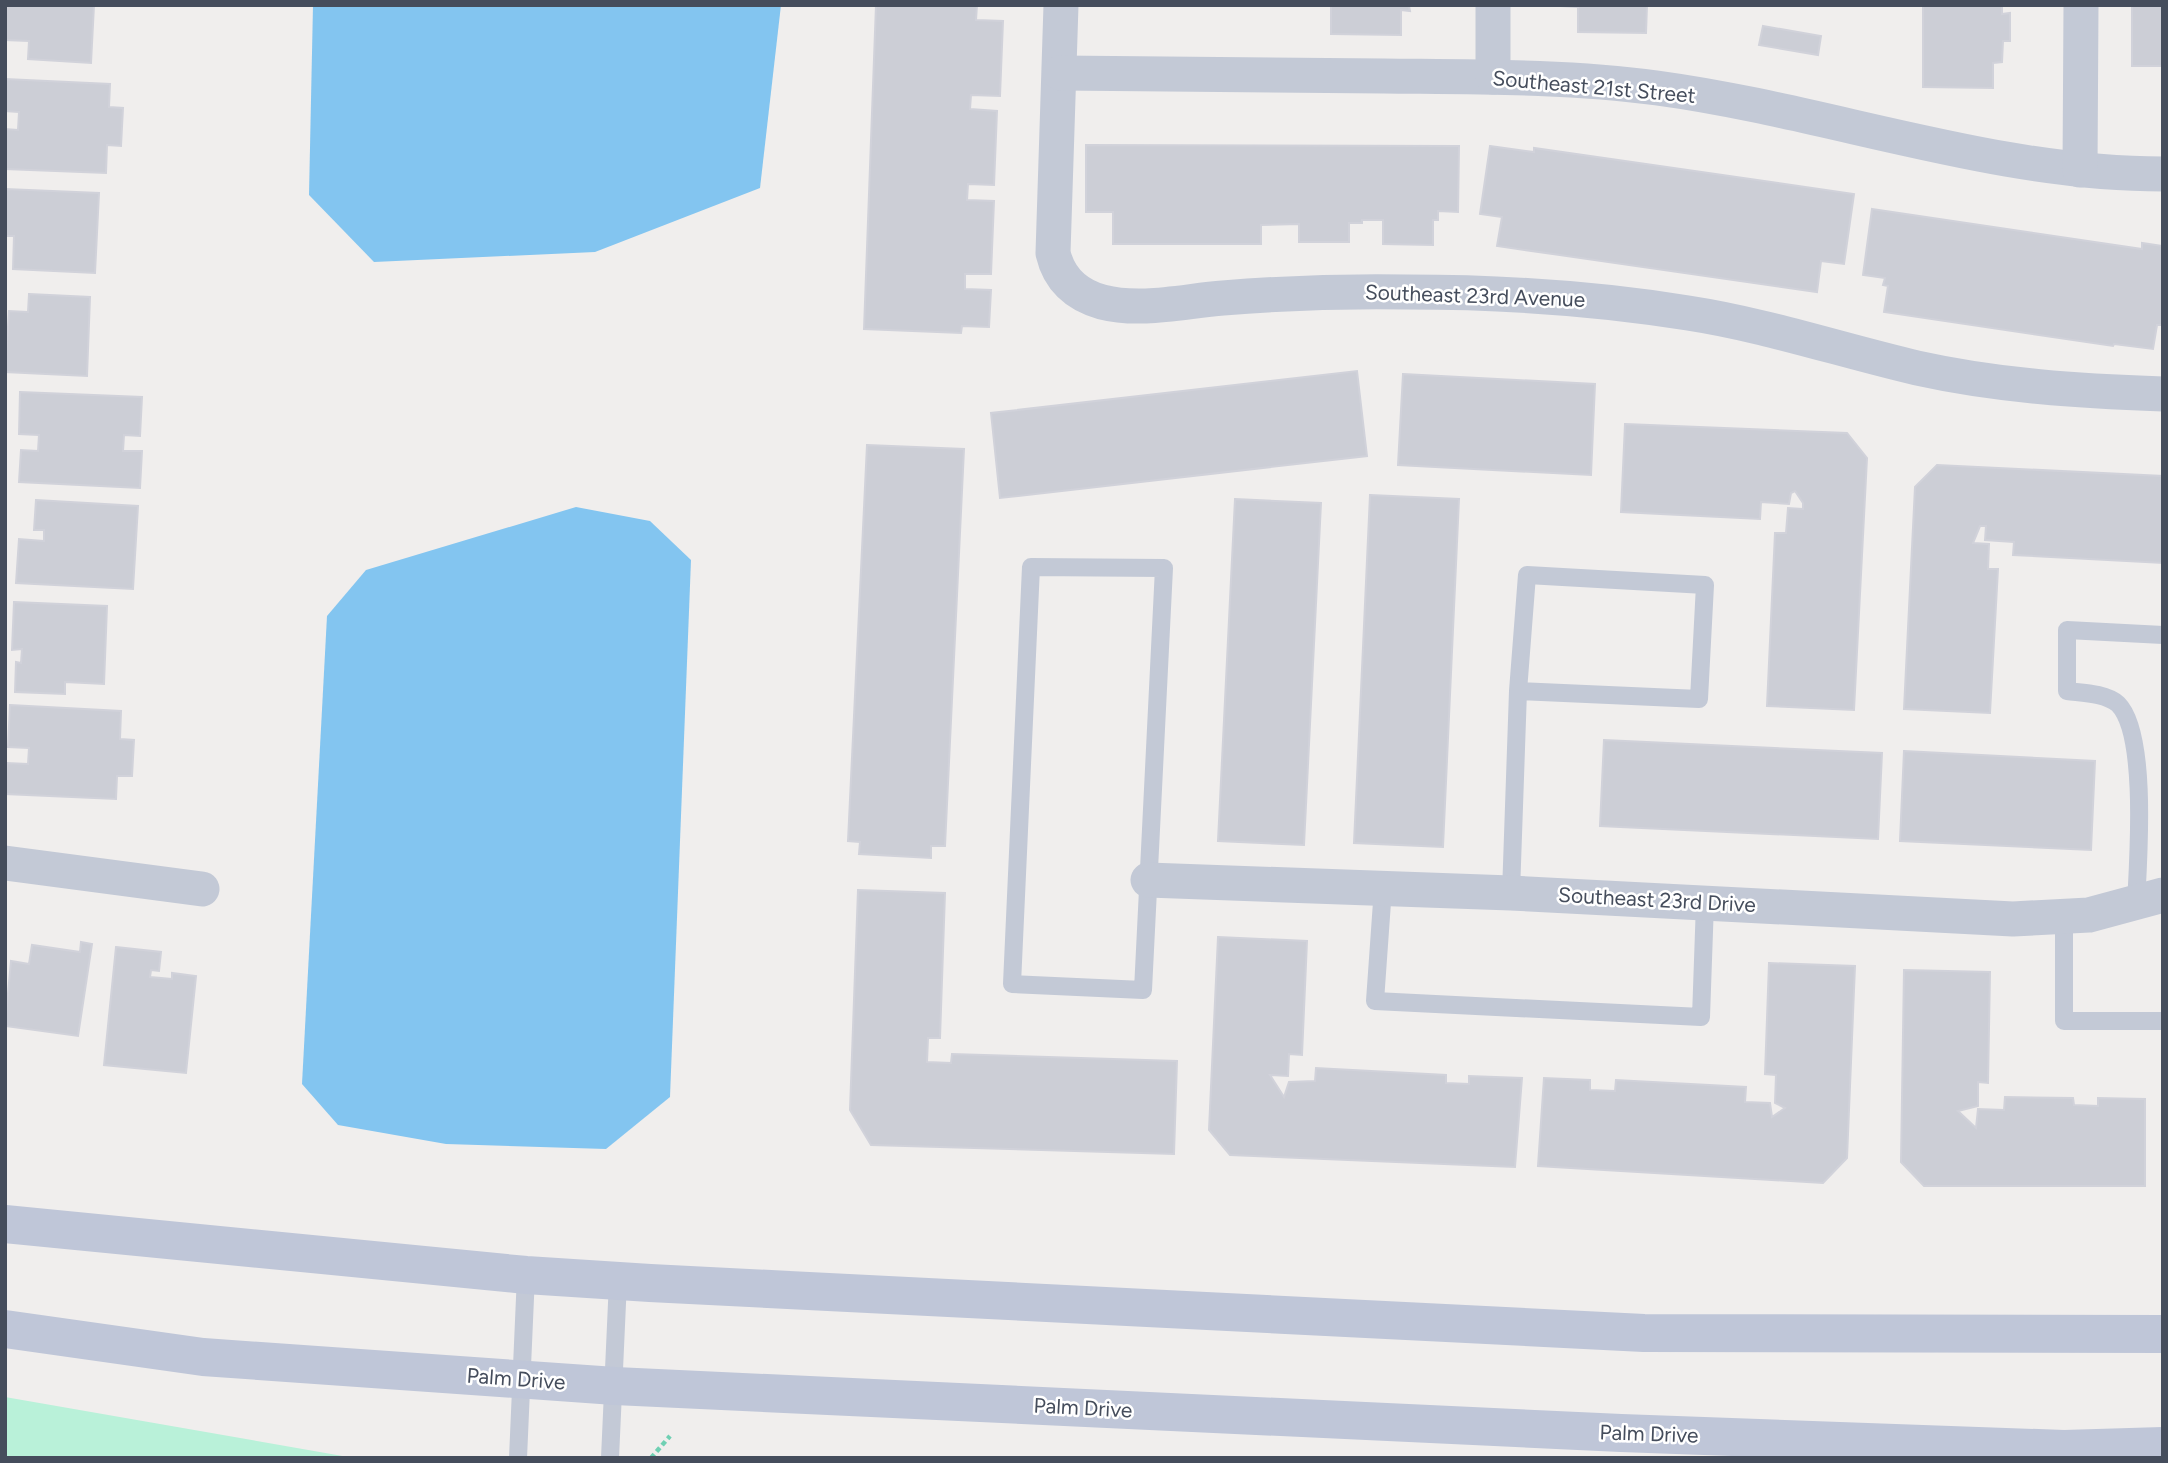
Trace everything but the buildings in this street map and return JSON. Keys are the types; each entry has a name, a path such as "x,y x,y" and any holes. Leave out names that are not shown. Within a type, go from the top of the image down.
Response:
{"main road":[{"path":"5,1224 526,1275 618,1281 1644,1333 2163,1334"},
{"name":"Palm Drive","path":"5,1329 203,1357 615,1386 1821,1449 2064,1449 2163,1446"}],"street":[{"name":"Southeast 23rd Avenue","path":"1061,5 1053,253 1056,268 1064,280 1075,290 1104,303 1139,306 1351,291 1550,297 1636,305 1738,322 1916,367 1981,380 2055,389 2163,394"},
{"path":"1493,5 1493,77"},
{"path":"2080,170 2081,5"},
{"name":"Southeast 21st Street","path":"1060,73 1493,77 1656,88 2009,160 2080,170 2163,174"},
{"path":"5,863 202,888"},
{"name":"Southeast 23rd Drive","path":"1148,880 1511,892 2013,919 2064,918 2150,899"}],"lane":[{"path":"1031,566 1164,568 1148,880 1143,990 1012,984 1031,566"},
{"path":"1511,892 1518,691 1527,575 1704,584 1699,699 1518,691"},
{"path":"2150,899 2131,731 2126,716 2111,699 2067,691 2067,630 2163,635"},
{"path":"1383,888 1375,1000 1701,1017 1705,903"},
{"path":"2064,918 2064,1021 2163,1021"},
{"path":"518,1458 526,1275"},
{"path":"610,1458 618,1281"}],"path":[{"path":"651,1458 670,1436"}],"green space":[{"path":"5,1397 354,1458 5,1458"}],"water":[{"path":"313,5 781,5 760,188 595,252 374,262 309,195"},
{"path":"576,507 650,521 691,560 670,1097 606,1149 446,1144 338,1125 302,1084 327,616 366,570"}]}
